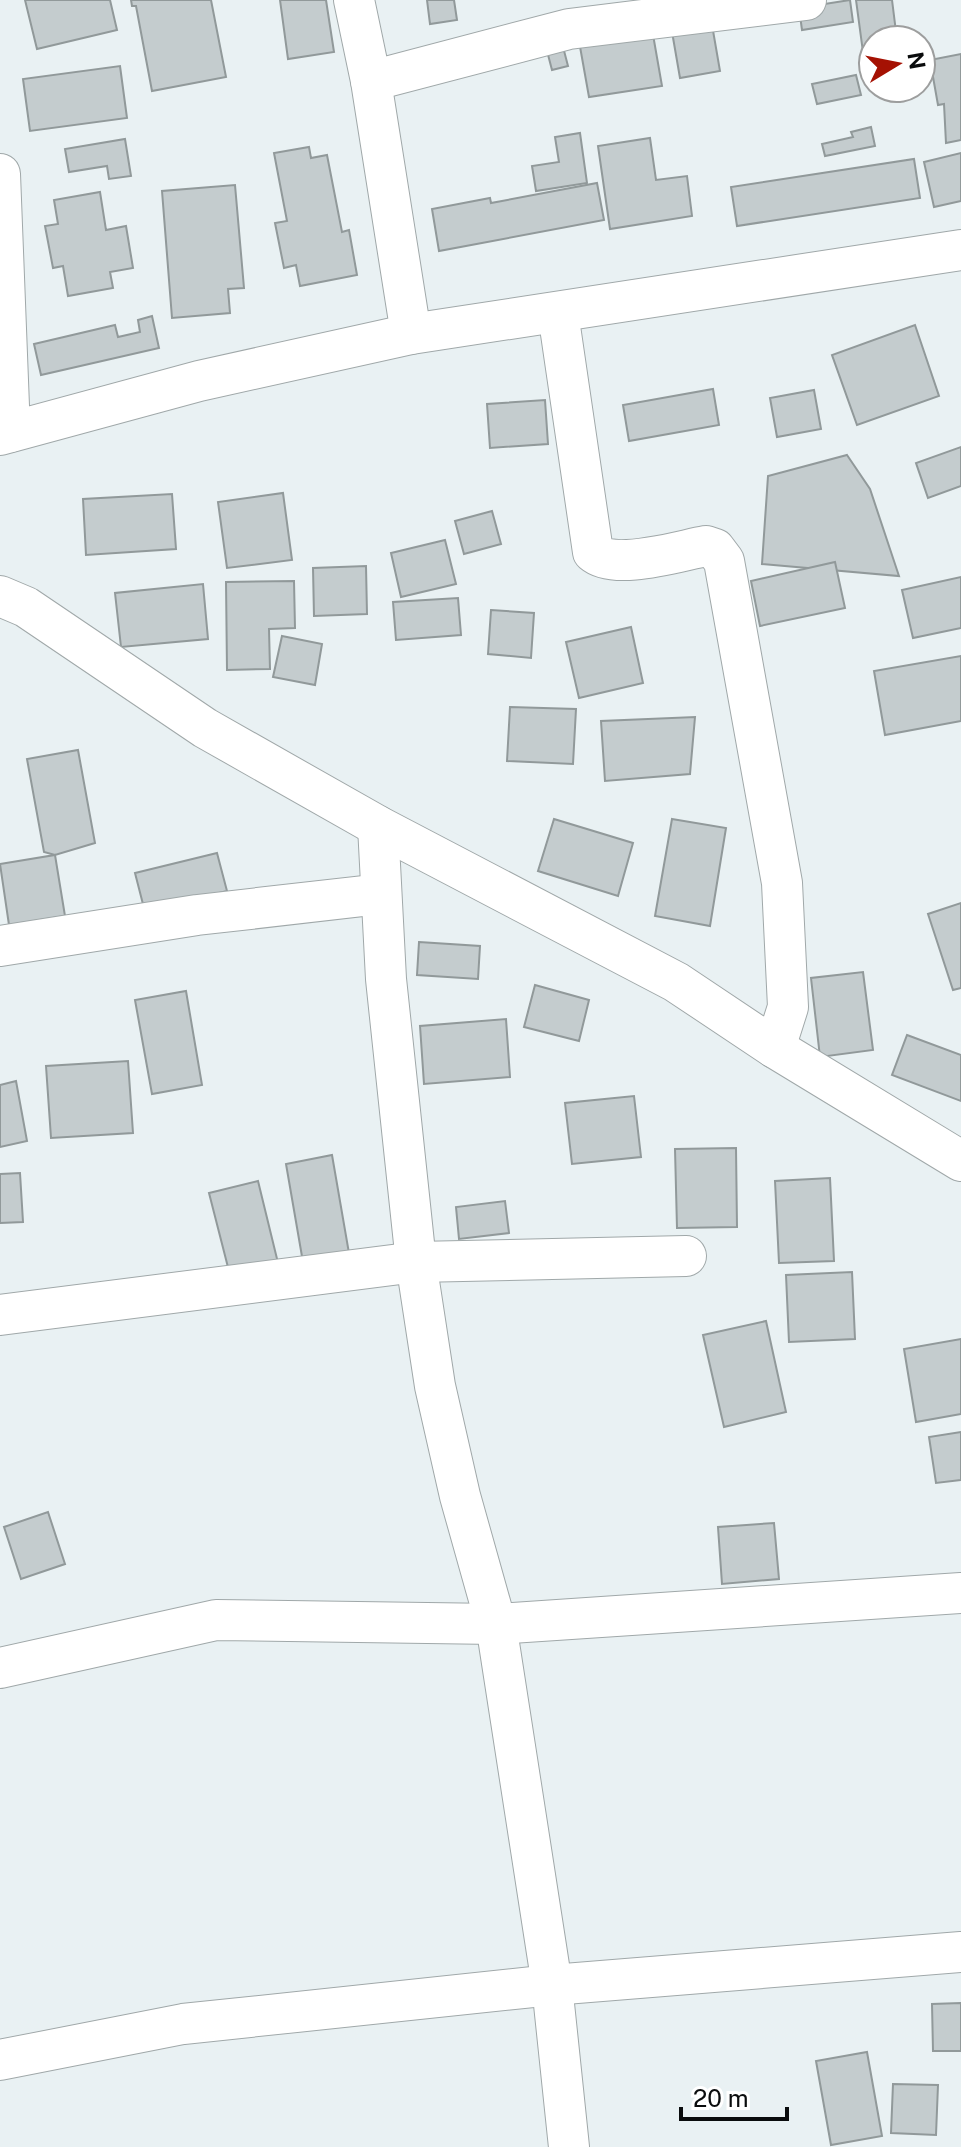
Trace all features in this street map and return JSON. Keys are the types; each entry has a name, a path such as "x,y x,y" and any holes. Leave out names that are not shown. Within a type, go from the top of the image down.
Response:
{"street":[{"path":"354,0 371,81 411,334"},
{"path":"371,81 569,29 806,0"},
{"path":"0,174 5,434 199,381 411,334 961,250"},
{"path":"558,313 593,552 602,559 622,561 706,546 715,549 724,561 782,883 788,1007 775,1048"},
{"path":"0,596 26,607 205,728 378,826 676,982 775,1048 961,1161"},
{"path":"378,826 386,979 416,1262 438,1400 460,1496 496,1624 552,1985 569,2147"},
{"path":"0,946 197,915 381,894"},
{"path":"0,1315 416,1262 686,1256"},
{"path":"0,1668 216,1620 496,1624 961,1593"},
{"path":"0,2060 183,2024 552,1985 961,1952"}],"building":[{"path":"25,0 110,0 117,30 37,49"},
{"path":"131,0 211,0 226,77 152,91 136,6 132,6"},
{"path":"280,0 326,0 334,52 288,59"},
{"path":"427,0 454,0 457,20 430,24"},
{"path":"850,0 853,22 802,30 799,8"},
{"path":"856,0 892,0 895,24 859,24"},
{"path":"711,19 720,71 680,78 671,26"},
{"path":"652,29 662,86 589,97 579,41"},
{"path":"562,43 568,66 552,70 546,47"},
{"path":"961,54 961,140 946,143 944,104 938,105 937,99 937,59"},
{"path":"120,66 127,118 30,131 23,79"},
{"path":"856,75 857,96 817,104 812,84"},
{"path":"871,127 875,146 825,156 822,144 853,137 851,132"},
{"path":"580,133 587,183 536,191 532,166 559,162 555,137"},
{"path":"650,138 656,180 687,176 692,216 610,229 598,146"},
{"path":"125,139 131,176 109,179 107,166 69,172 65,149"},
{"path":"309,147 311,158 327,155 342,232 349,230 357,275 300,286 296,265 284,268 275,223 287,221 274,153"},
{"path":"961,153 961,201 934,207 924,162"},
{"path":"914,159 920,198 737,226 731,187"},
{"path":"597,183 604,220 439,251 432,209 490,198 491,203"},
{"path":"235,185 244,288 228,289 230,313 172,318 162,191"},
{"path":"100,192 106,230 126,226 133,268 110,272 113,288 68,296 63,266 53,268 45,226 58,224 54,200"},
{"path":"152,316 159,348 41,375 34,344 115,325 118,337 140,332 138,320"},
{"path":"915,325 939,396 857,425 832,355"},
{"path":"713,389 719,425 629,441 623,405"},
{"path":"814,390 821,429 777,437 770,398"},
{"path":"545,400 548,444 490,448 487,404"},
{"path":"961,447 961,486 928,498 916,463"},
{"path":"847,455 870,489 899,576 762,564 768,476"},
{"path":"283,493 292,560 227,568 218,502"},
{"path":"172,494 176,549 86,555 83,499"},
{"path":"492,511 501,544 464,554 455,521"},
{"path":"445,540 456,584 401,597 391,553"},
{"path":"835,562 845,608 760,626 751,581"},
{"path":"366,566 367,614 314,616 313,568"},
{"path":"961,577 961,628 913,638 902,590"},
{"path":"294,581 295,628 269,629 270,669 227,670 226,582"},
{"path":"203,584 208,639 121,647 115,593"},
{"path":"458,598 461,635 396,640 393,602"},
{"path":"491,610 534,613 531,658 488,654"},
{"path":"631,627 643,683 579,698 566,642"},
{"path":"282,636 322,644 315,685 273,677"},
{"path":"961,656 961,721 885,735 874,671"},
{"path":"510,707 576,709 573,764 507,761"},
{"path":"695,717 690,774 605,781 601,721"},
{"path":"78,750 95,843 55,855 44,852 27,759"},
{"path":"554,819 633,843 618,896 538,871"},
{"path":"672,819 726,828 710,926 655,916"},
{"path":"217,853 227,891 145,912 135,873"},
{"path":"55,855 65,916 9,925 0,864"},
{"path":"961,903 961,988 953,990 928,914"},
{"path":"419,942 480,946 478,979 417,975"},
{"path":"863,972 873,1050 820,1057 811,978"},
{"path":"535,985 589,1000 579,1041 524,1027"},
{"path":"186,991 202,1085 152,1094 135,1000"},
{"path":"506,1019 510,1077 424,1084 420,1026"},
{"path":"907,1035 961,1055 961,1101 892,1075"},
{"path":"128,1061 133,1133 51,1138 46,1066"},
{"path":"16,1081 27,1141 0,1147 0,1085"},
{"path":"634,1096 641,1157 572,1164 565,1103"},
{"path":"736,1148 737,1227 677,1228 675,1149"},
{"path":"332,1155 350,1259 304,1268 286,1164"},
{"path":"20,1173 23,1222 0,1223 0,1174"},
{"path":"830,1178 834,1261 779,1263 775,1181"},
{"path":"258,1181 279,1267 231,1279 209,1193"},
{"path":"505,1201 509,1233 459,1239 456,1207"},
{"path":"852,1272 855,1339 789,1342 786,1275"},
{"path":"766,1321 786,1412 724,1427 703,1335"},
{"path":"961,1339 961,1414 916,1422 904,1349"},
{"path":"961,1432 961,1480 936,1483 929,1437"},
{"path":"48,1512 65,1564 21,1579 4,1527"},
{"path":"774,1523 779,1579 722,1584 718,1527"},
{"path":"961,2003 961,2051 933,2051 932,2004"},
{"path":"867,2052 882,2136 831,2145 816,2061"},
{"path":"893,2084 938,2085 936,2135 891,2133"}]}
